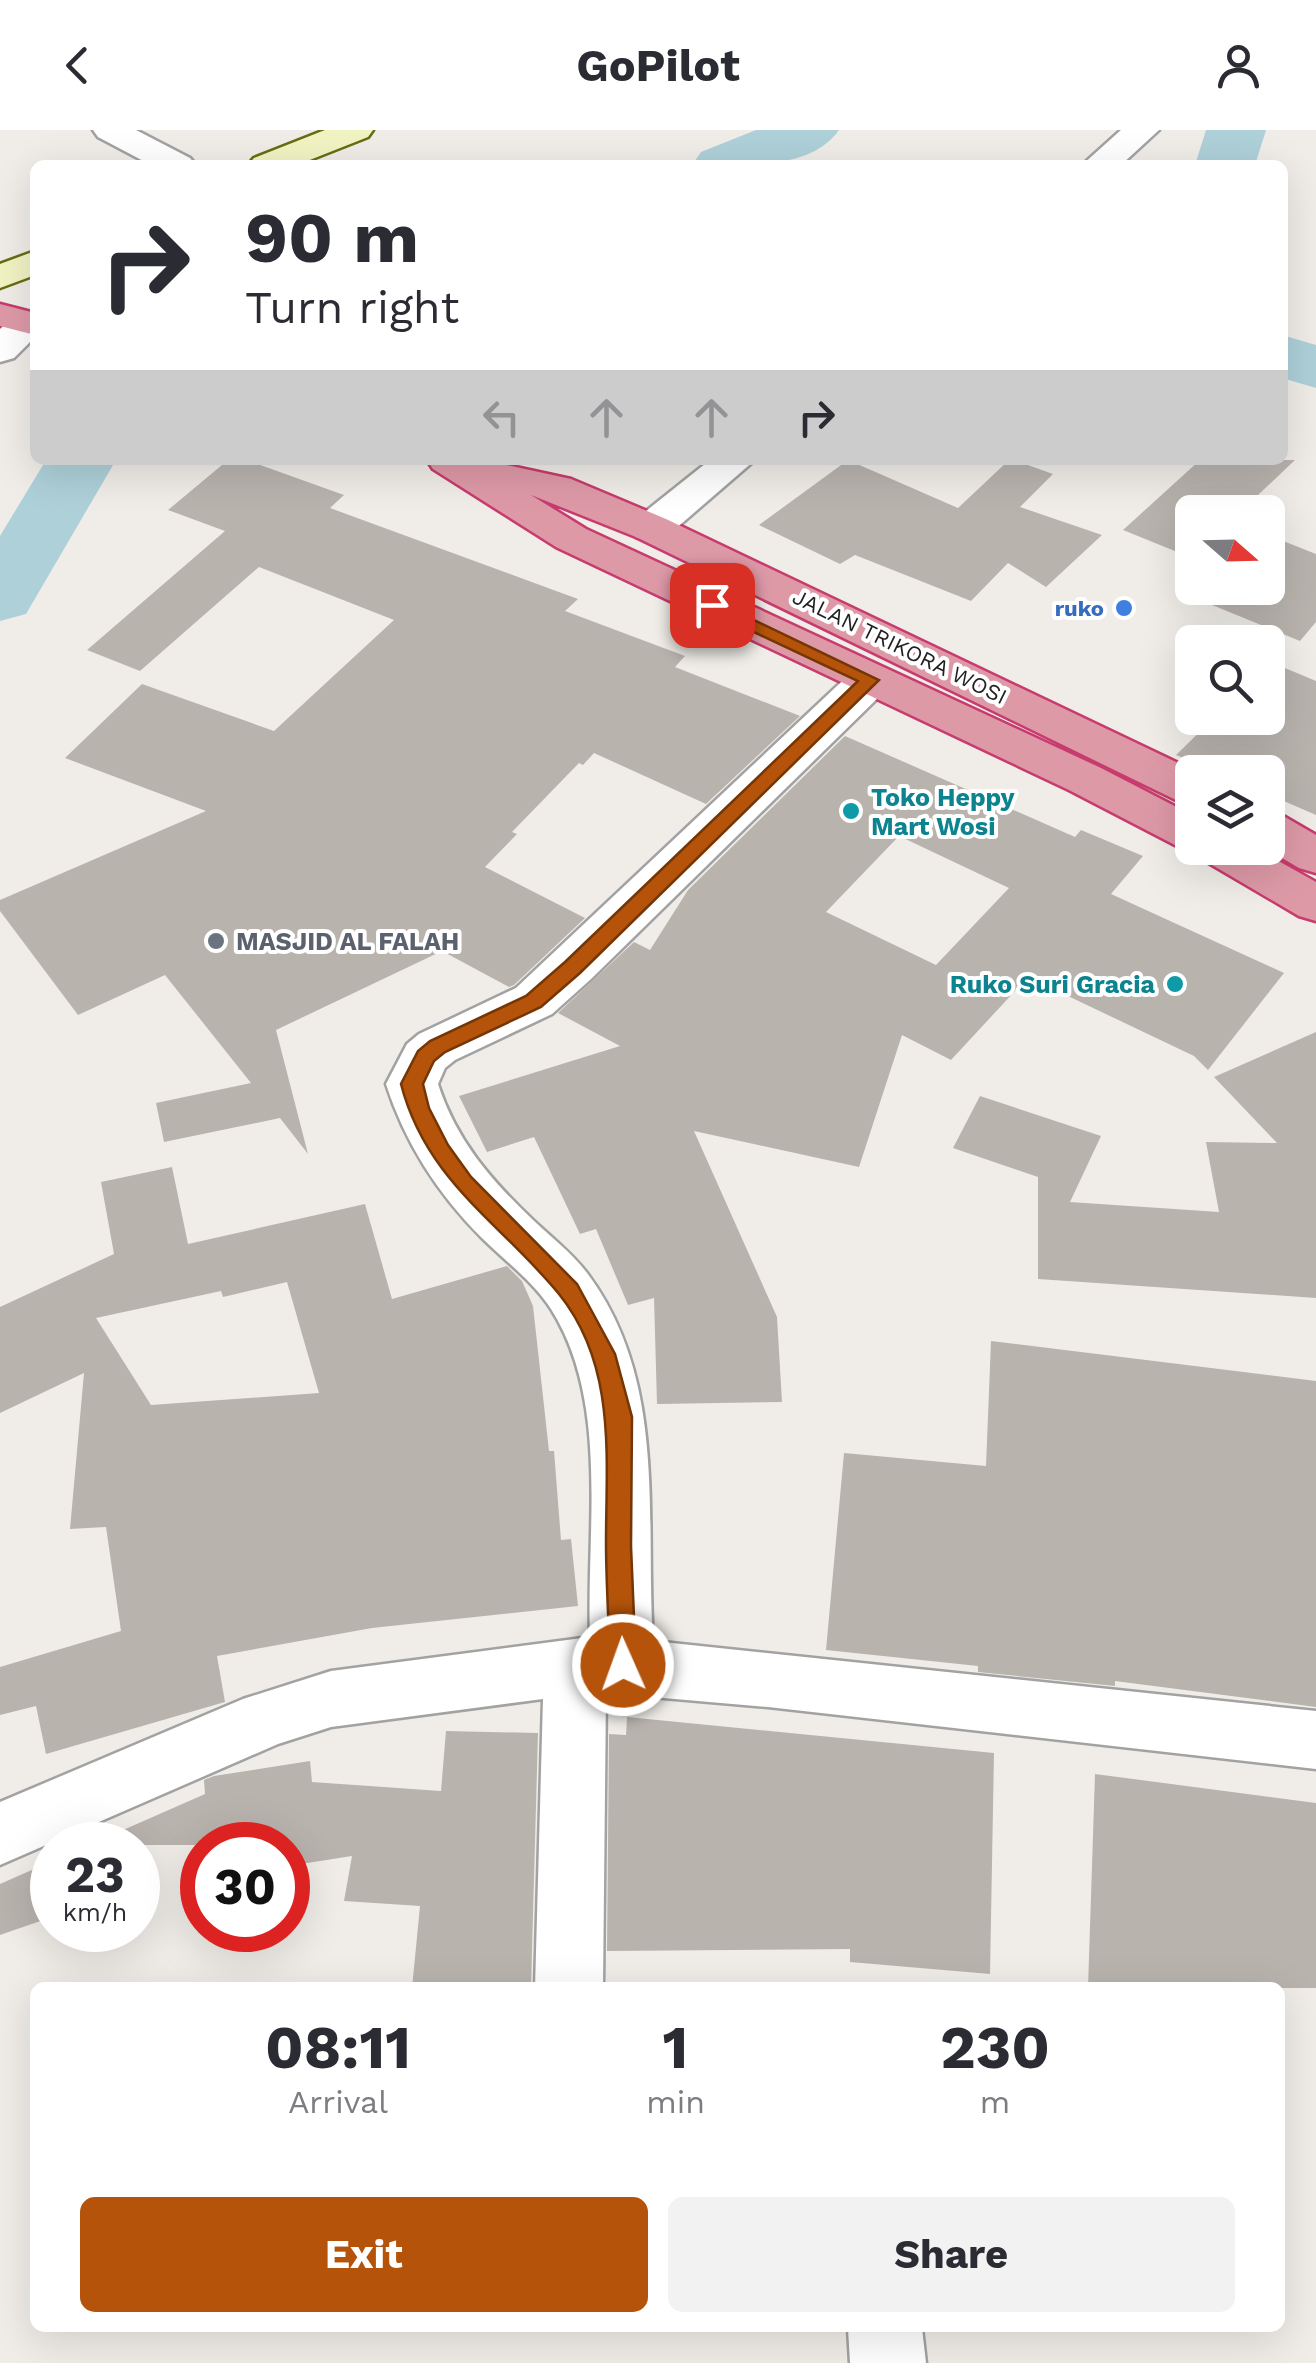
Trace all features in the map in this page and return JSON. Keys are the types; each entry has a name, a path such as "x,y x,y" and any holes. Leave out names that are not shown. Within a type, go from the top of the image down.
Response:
{"highway":[{"name":"JALAN TRIKORA WOSI","path":"457,465 535,519 571,538 1085,779 1175,825"},
{"name":"JALAN TRIKORA WOSI","path":"460,465 556,488 651,528 1175,781"},
{"path":"1285,838 1316,857"},
{"path":"1248,865 1316,904"}],"street":[{"path":"110,130 168,160"},
{"path":"279,160 356,130"},
{"path":"1106,160 1142,130"},
{"path":"0,277 30,264"},
{"path":"0,350 21,321"},
{"path":"651,528 729,465"},
{"path":"570,1982 599,1665 618,1546 620,1417 603,1354 569,1290 463,1183 439,1150 418,1108 412,1084 425,1056 437,1047 534,1001 573,968 870,680"},
{"path":"0,1834 266,1719 331,1699 599,1665 1316,1740"},
{"path":"884,2332 888,2363"}],"building":[{"path":"1288,460 1295,460 1258,495 1175,495 1175,551 1123,530 1194,465 1288,465"},
{"path":"222,465 260,465 344,495 330,508 578,599 565,611 685,656 675,667 800,716 706,804 594,753 583,765 579,763 512,832 517,834 485,867 585,918 514,985 509,987 442,951 276,1030 308,1154 280,1118 164,1142 156,1103 251,1083 165,975 78,1015 0,911 0,900 206,811 65,758 142,684 274,731 394,620 259,567 140,671 87,650 225,531 168,510"},
{"path":"841,465 859,465 958,508 1004,465 1028,465 1053,474 1020,507 1102,535 1046,587 1008,563 971,601 855,555 840,564 759,525"},
{"path":"1285,542 1316,554 1316,622 1300,641 1285,635 1285,625 1261,625 1212,605 1285,605"},
{"path":"1285,668 1316,681 1316,815 1285,801 1285,755 1176,755 1197,735 1285,735"},
{"path":"845,736 1075,837 1081,830 1143,856 1111,894 1284,973 1208,1070 1194,1056 1028,977 951,1060 902,1035 859,1167 694,1131 777,1317 782,1402 657,1404 654,1298 628,1305 596,1229 580,1234 534,1137 487,1152 459,1096 620,1046 558,1013 634,942 650,950 688,890","holes":["899,836 1009,888 936,965 826,912"]},
{"path":"1316,1032 1316,1298 1038,1279 1038,1177 953,1148 980,1096 1101,1136 1070,1202 1219,1212 1206,1142 1277,1143 1214,1077"},
{"path":"172,1167 188,1244 365,1204 392,1299 507,1266 522,1281 533,1306 549,1451 554,1451 561,1540 571,1539 578,1606 372,1628 217,1656 225,1702 46,1754 36,1706 0,1715 0,1667 121,1631 106,1527 70,1529 84,1373 0,1413 0,1307 114,1254 101,1182","holes":["287,1282 319,1393 151,1405 96,1318 221,1291 223,1297"]},
{"path":"991,1341 1316,1381 1316,1707 1115,1681 1115,1686 978,1672 978,1666 826,1650 844,1453 986,1466"},
{"path":"627,1717 994,1753 990,1974 850,1962 850,1949 607,1951 609,1734 626,1735"},
{"path":"446,1731 538,1733 531,1982 413,1982 420,1906 344,1901 352,1856 310,1863 310,1822 180,1822 180,1845 160,1845 160,1822 141,1822 205,1794 204,1780 214,1776 310,1761 312,1782 441,1791"},
{"path":"1095,1774 1316,1803 1316,1988 1285,1988 1285,1982 1088,1982"},
{"path":"30,1871 30,1925 0,1935 0,1884"}],"waterway":[{"path":"734,160 809,130"},
{"path":"1227,160 1236,130"},
{"path":"1288,357 1316,368"},
{"path":"0,598 78,465"}],"place":[{"name":"ruko","path":"1124,608"},
{"name":"Toko Heppy Mart Wosi","path":"851,811"},
{"name":"MASJID AL FALAH","path":"216,941"},
{"name":"Ruko Suri Gracia","path":"1175,984"}],"route":[{"path":"623,1665 618,1546 620,1417 603,1354 569,1290 463,1183 439,1150 418,1108 412,1084 425,1056 437,1047 534,1001 573,968 870,680 712,605"}]}
